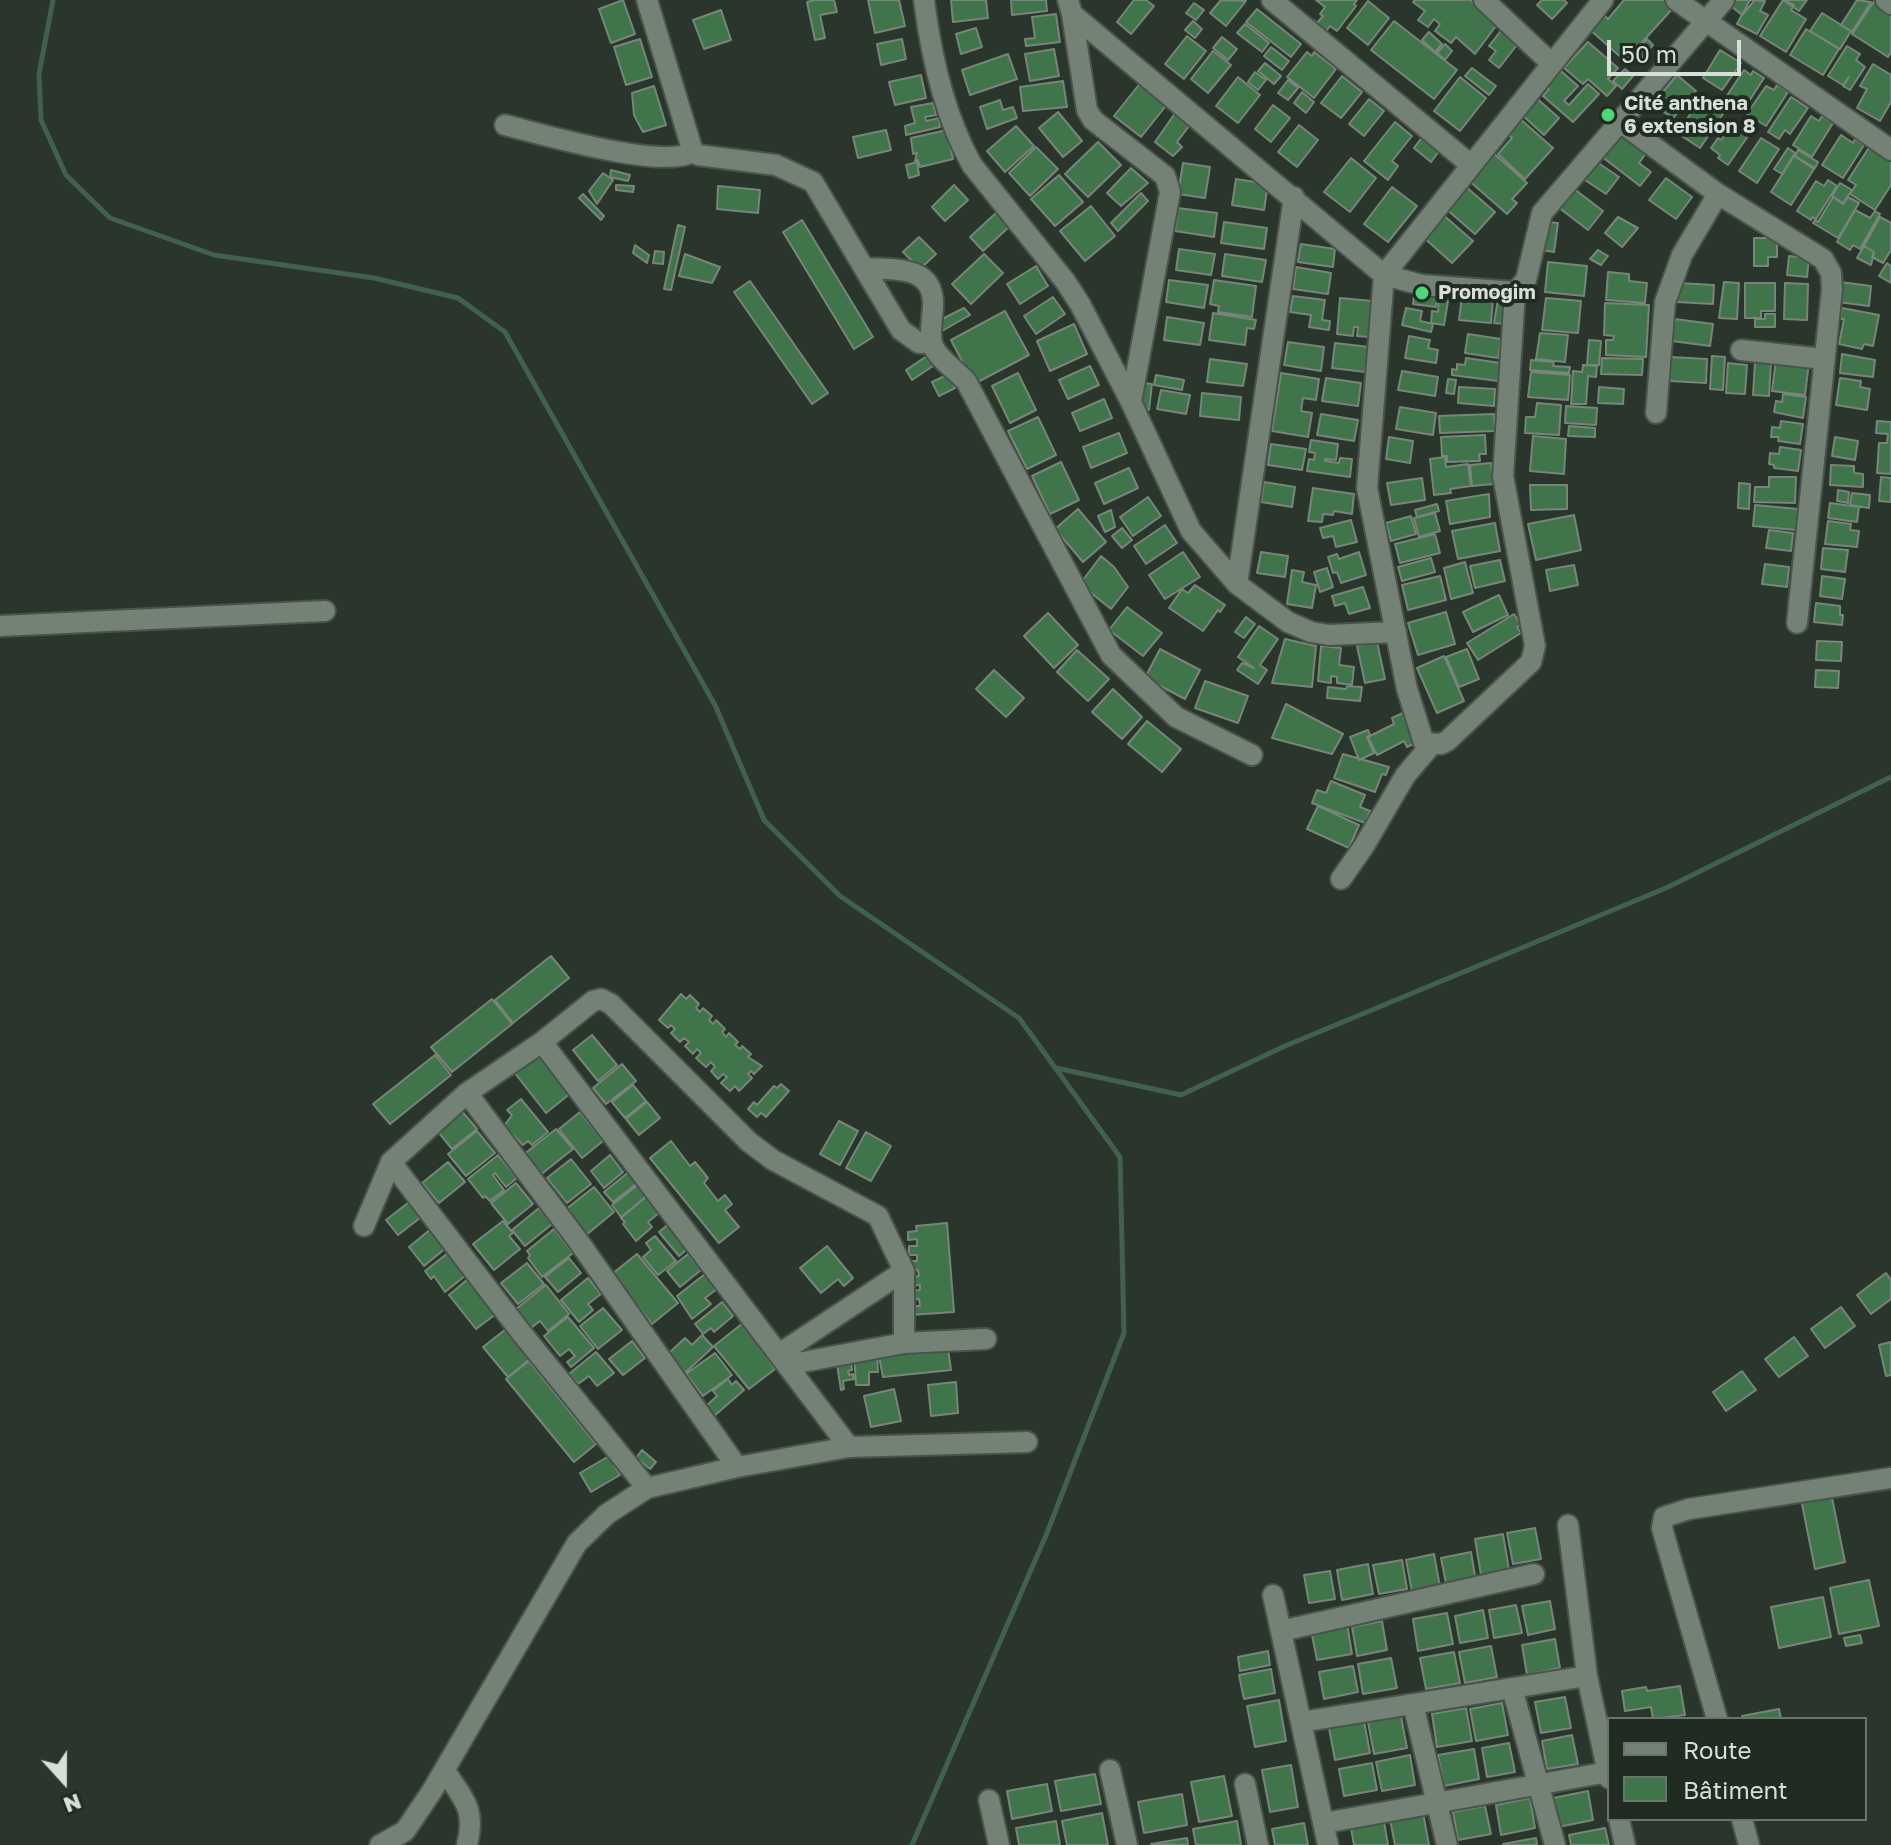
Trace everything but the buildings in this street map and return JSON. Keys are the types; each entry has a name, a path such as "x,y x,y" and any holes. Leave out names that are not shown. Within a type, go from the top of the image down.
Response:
{"street":[{"path":"647,0 693,152 776,165 813,182 901,330 919,343 932,343"},
{"path":"924,0 929,39 961,146 972,165 1073,293 1131,402 1191,531 1237,584 1288,622 1311,632 1329,635 1396,632"},
{"path":"1272,0 1471,165"},
{"path":"1484,0 1552,64"},
{"path":"1603,0 1384,275 1367,488 1407,689 1424,743 1447,741 1531,662 1535,646 1503,476 1515,292 1526,280 1542,213 1724,0"},
{"path":"1676,0 1891,150"},
{"path":"1886,0 1891,4"},
{"path":"1070,7 1087,110 1093,120 1165,176 1170,192 1131,402"},
{"path":"1070,7 1384,275 1422,285 1515,292"},
{"path":"1620,122 1718,194 1823,259 1831,273 1832,289 1797,623"},
{"path":"505,125 582,144 659,157 684,157 693,152"},
{"path":"1656,413 1665,302 1682,255 1718,194"},
{"path":"1237,584 1294,197"},
{"path":"864,268 914,271 926,283 933,299 932,343 966,381 1111,655 1176,717 1252,755"},
{"path":"1741,350 1824,359"},
{"path":"0,626 325,611"},
{"path":"1341,879 1405,776 1432,744"},
{"path":"364,1226 391,1162 467,1093 542,1042 593,1001 601,999 611,1004 749,1142 773,1160 878,1216 904,1271 904,1343"},
{"path":"542,1042 849,1447"},
{"path":"467,1093 579,1242 737,1467"},
{"path":"391,1162 520,1331 647,1488"},
{"path":"783,1359 904,1271"},
{"path":"783,1359 904,1343 986,1339"},
{"path":"380,1845 405,1831 445,1771 577,1543 607,1514 647,1488 737,1467 849,1447 1027,1442"},
{"path":"1716,1717 1662,1528 1664,1517 1689,1509 1891,1478"},
{"path":"1568,1525 1587,1676 1607,1770"},
{"path":"1281,1631 1534,1574"},
{"path":"1273,1595 1328,1845"},
{"path":"1301,1722 1587,1676"},
{"path":"1512,1688 1555,1845"},
{"path":"1413,1704 1447,1845"},
{"path":"1110,1770 1127,1845"},
{"path":"445,1771 470,1809 472,1826 467,1845"},
{"path":"1324,1823 1607,1775"},
{"path":"1245,1784 1258,1845"},
{"path":"989,1800 999,1845"},
{"path":"1619,1821 1625,1845"},
{"path":"1743,1821 1749,1845"}],"waterway":[{"path":"53,0 39,74 41,120 66,175 110,218 214,255 374,278 458,298 505,332 715,705 764,820 840,896 1019,1018 1120,1157 1124,1333 1047,1533 912,1845"},
{"path":"1056,1068 1181,1095 1285,1046 1666,888 1891,777"}],"place":[{"name":"Cité anthena 6 extension 8","path":"1608,115"},
{"name":"Promogim","path":"1422,293"}]}
